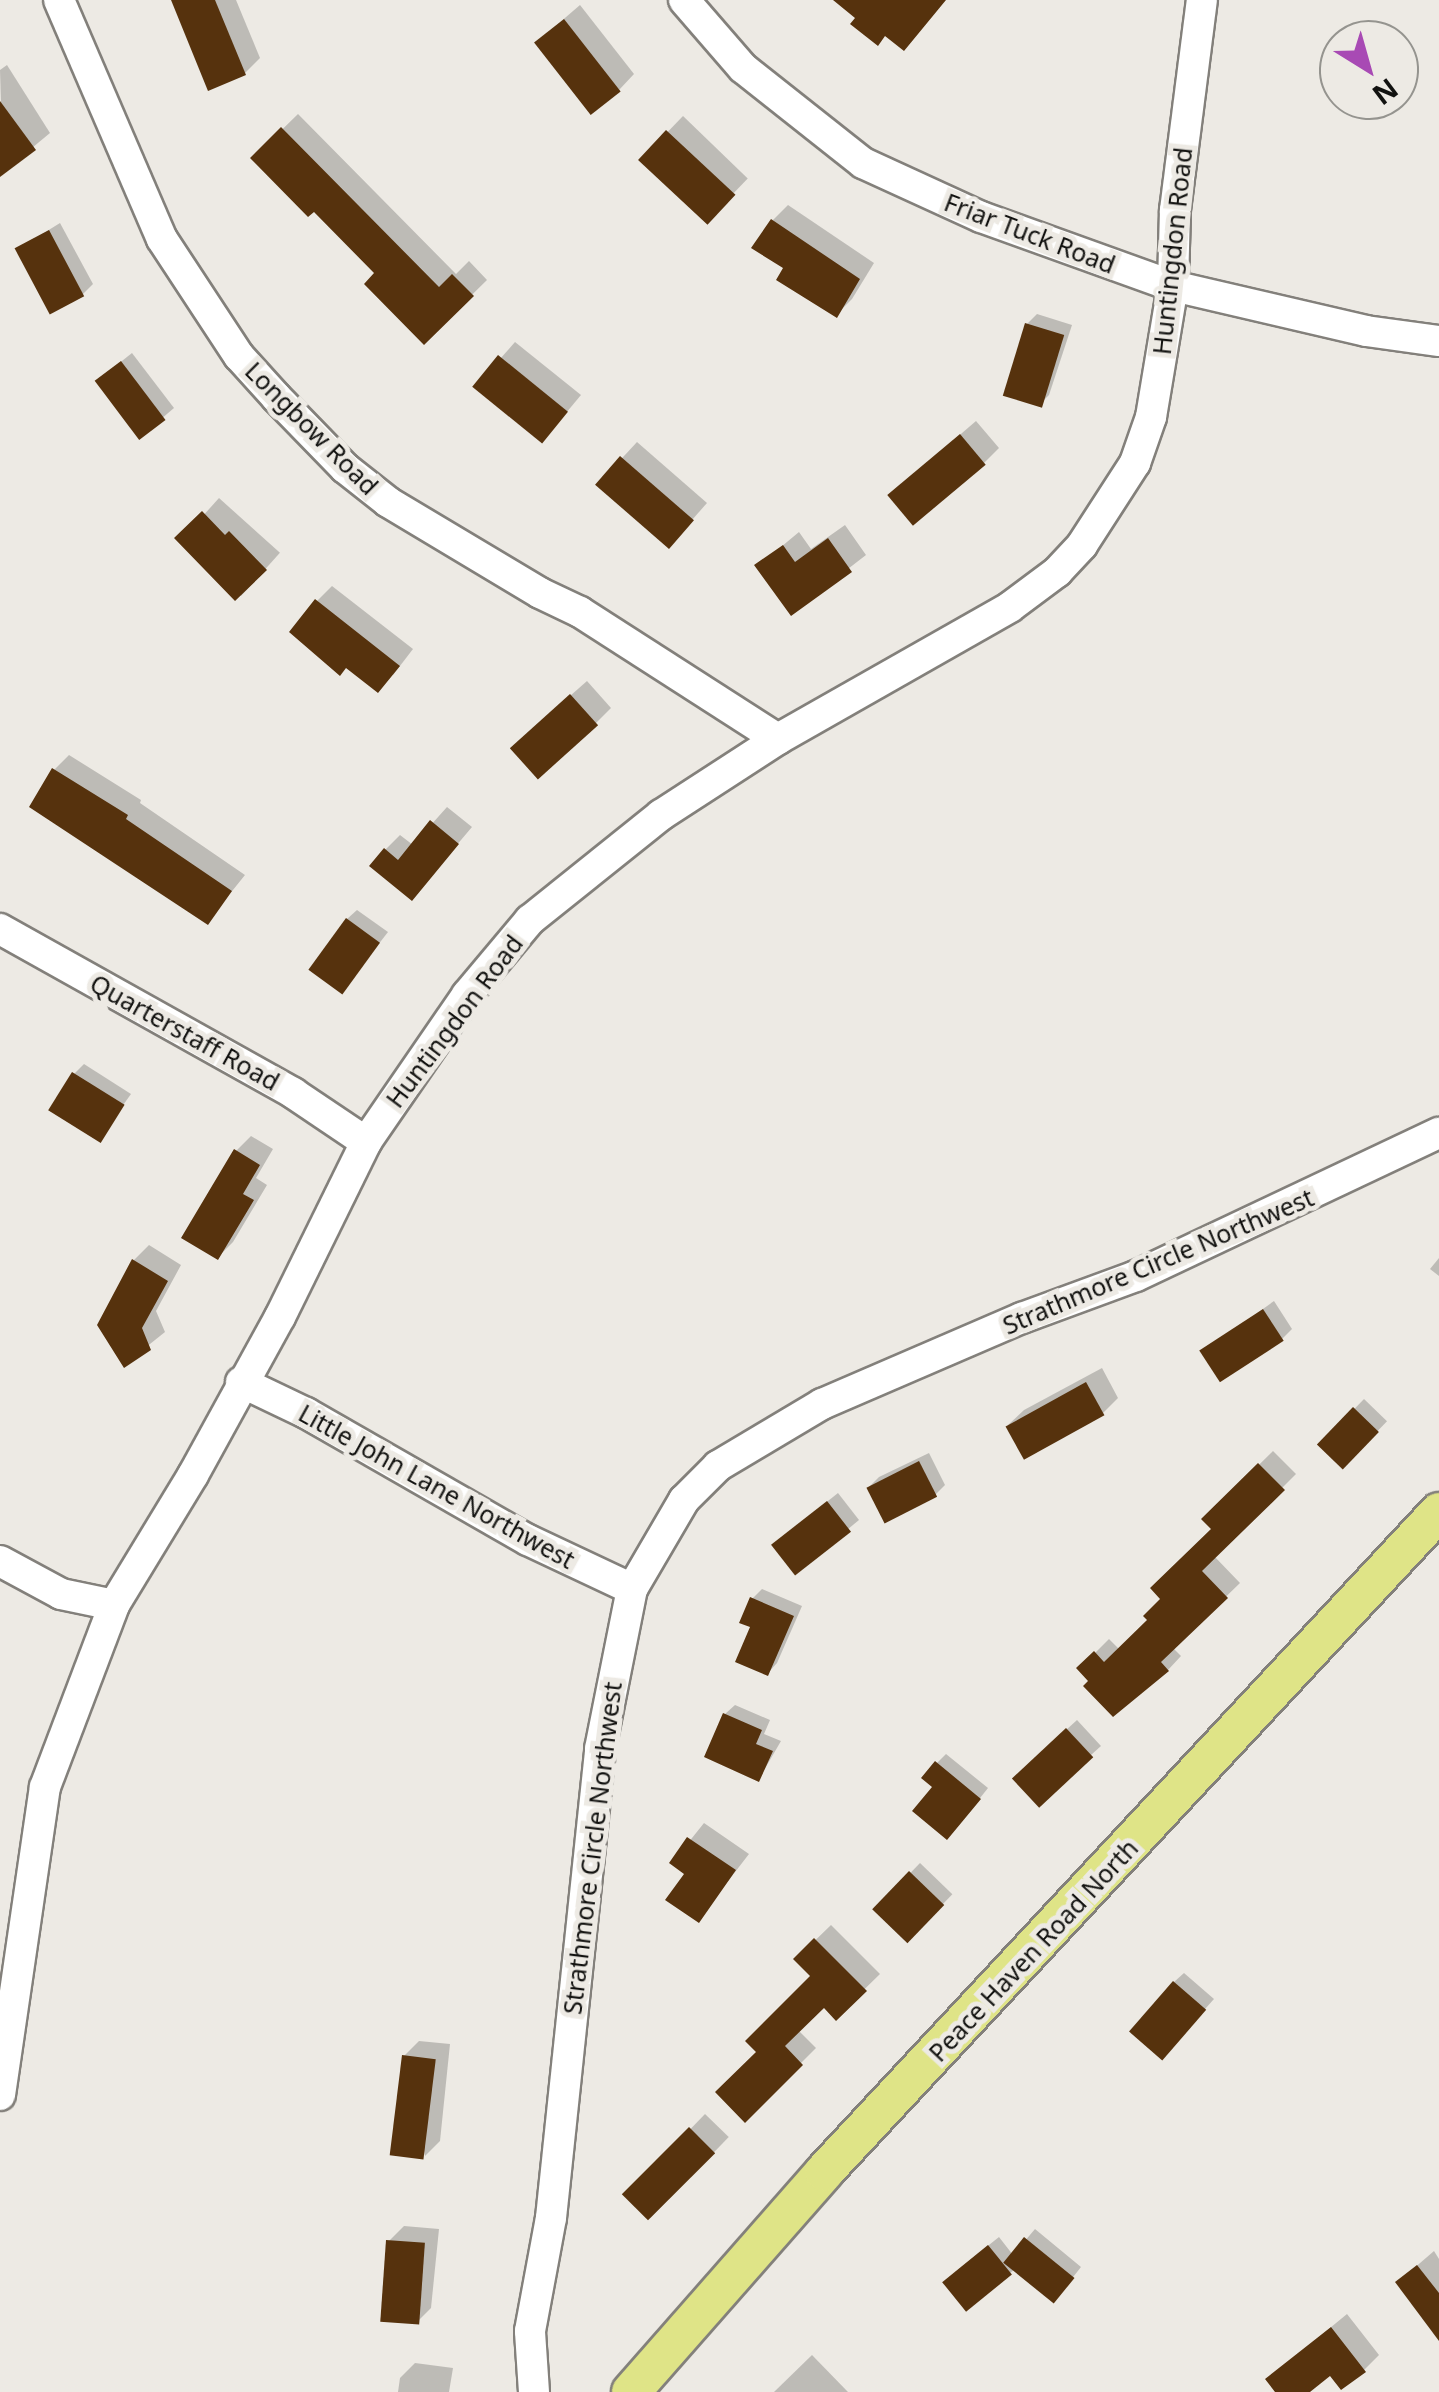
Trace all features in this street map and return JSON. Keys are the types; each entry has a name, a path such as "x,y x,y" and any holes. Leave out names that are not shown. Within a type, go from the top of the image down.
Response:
{"main road":[{"name":"Peace Haven Road North","path":"631,2392 824,2172 1272,1696 1439,1512"}],"street":[{"name":"Longbow Road","path":"59,0 162,238 239,356 345,468 388,502 540,593 580,612 778,739"},
{"name":"Friar Tuck Road","path":"684,0 744,68 863,162 981,218 1173,286 1366,331 1439,341"},
{"name":"Huntingdon Road","path":"0,2095 45,1787 114,1604 193,1475 280,1317 366,1142 467,995 530,920 661,814 778,739 1010,608 1057,572 1082,545 1145,441 1173,286 1175,210 1202,0"},
{"name":"Quarterstaff Road","path":"0,929 294,1093 366,1142"},
{"name":"Strathmore Circle Northwest","path":"534,2392 530,2332 550,2218 600,1749 632,1589 700,1481 758,1438 822,1404 1154,1268 1439,1133"},
{"name":"Little John Lane Northwest","path":"241,1382 353,1439 528,1540 632,1589"},
{"path":"0,1561 61,1594 114,1604"}],"building":[{"path":"171,0 215,0 246,75 208,91"},
{"path":"833,0 946,0 904,51 885,36 878,46 850,24 855,18"},
{"path":"564,19 621,91 591,115 534,42"},
{"path":"0,101 36,150 0,177"},
{"path":"281,127 439,287 452,274 474,296 424,345 364,284 374,273 314,212 308,217 250,158"},
{"path":"666,130 735,195 708,225 638,160"},
{"path":"771,219 860,279 837,318 776,280 783,268 751,248"},
{"path":"49,230 84,296 50,315 15,248"},
{"path":"1025,323 1064,335 1042,408 1003,396"},
{"path":"498,355 568,412 542,444 472,387"},
{"path":"121,361 166,420 139,440 95,381"},
{"path":"960,434 986,465 913,526 887,495"},
{"path":"620,456 694,520 669,549 595,485"},
{"path":"202,511 225,535 229,531 267,570 235,601 174,538"},
{"path":"828,538 852,572 791,616 754,565 783,545 795,562"},
{"path":"315,599 400,666 378,693 346,668 340,676 289,632"},
{"path":"570,694 598,725 538,779 510,748"},
{"path":"52,768 128,815 126,819 232,891 208,925 29,807"},
{"path":"430,820 459,844 412,901 369,866 384,848 398,860"},
{"path":"346,918 380,943 342,994 308,970"},
{"path":"72,1072 125,1105 101,1143 48,1110"},
{"path":"234,1149 260,1165 243,1194 254,1200 218,1260 181,1238"},
{"path":"132,1259 168,1281 142,1328 151,1350 124,1368 97,1325"},
{"path":"1263,1309 1284,1341 1220,1382 1199,1350"},
{"path":"1086,1382 1104,1415 1024,1460 1006,1427"},
{"path":"1353,1407 1379,1432 1343,1469 1317,1444"},
{"path":"919,1461 937,1497 885,1523 866,1488"},
{"path":"1258,1463 1285,1490 1202,1571 1228,1598 1161,1662 1169,1671 1113,1717 1083,1686 1088,1681 1076,1668 1094,1651 1104,1662 1147,1620 1143,1616 1160,1599 1150,1588 1211,1529 1201,1519"},
{"path":"827,1501 851,1532 795,1575 771,1545"},
{"path":"750,1597 794,1616 768,1676 735,1662 750,1627 739,1623"},
{"path":"723,1713 762,1730 756,1744 773,1751 759,1782 704,1757"},
{"path":"1066,1728 1093,1757 1039,1808 1012,1778"},
{"path":"935,1761 981,1799 947,1840 912,1811 932,1787 921,1778"},
{"path":"687,1837 736,1870 699,1923 665,1900 684,1874 669,1863"},
{"path":"909,1871 944,1905 907,1943 872,1909"},
{"path":"814,1938 867,1991 836,2021 824,2008 785,2046 803,2065 745,2123 715,2092 756,2052 745,2041 810,1976 793,1959"},
{"path":"1173,1981 1206,2010 1162,2060 1129,2032"},
{"path":"402,2055 436,2059 423,2159 390,2155"},
{"path":"689,2127 715,2153 648,2220 622,2194"},
{"path":"1024,2237 1075,2278 1054,2304 1003,2263"},
{"path":"386,2240 425,2243 419,2325 380,2322"},
{"path":"988,2245 1012,2275 966,2312 942,2282"},
{"path":"1417,2265 1439,2293 1439,2341 1395,2282"},
{"path":"1331,2327 1366,2372 1341,2390 1330,2376 1310,2392 1275,2392 1265,2379"}]}
